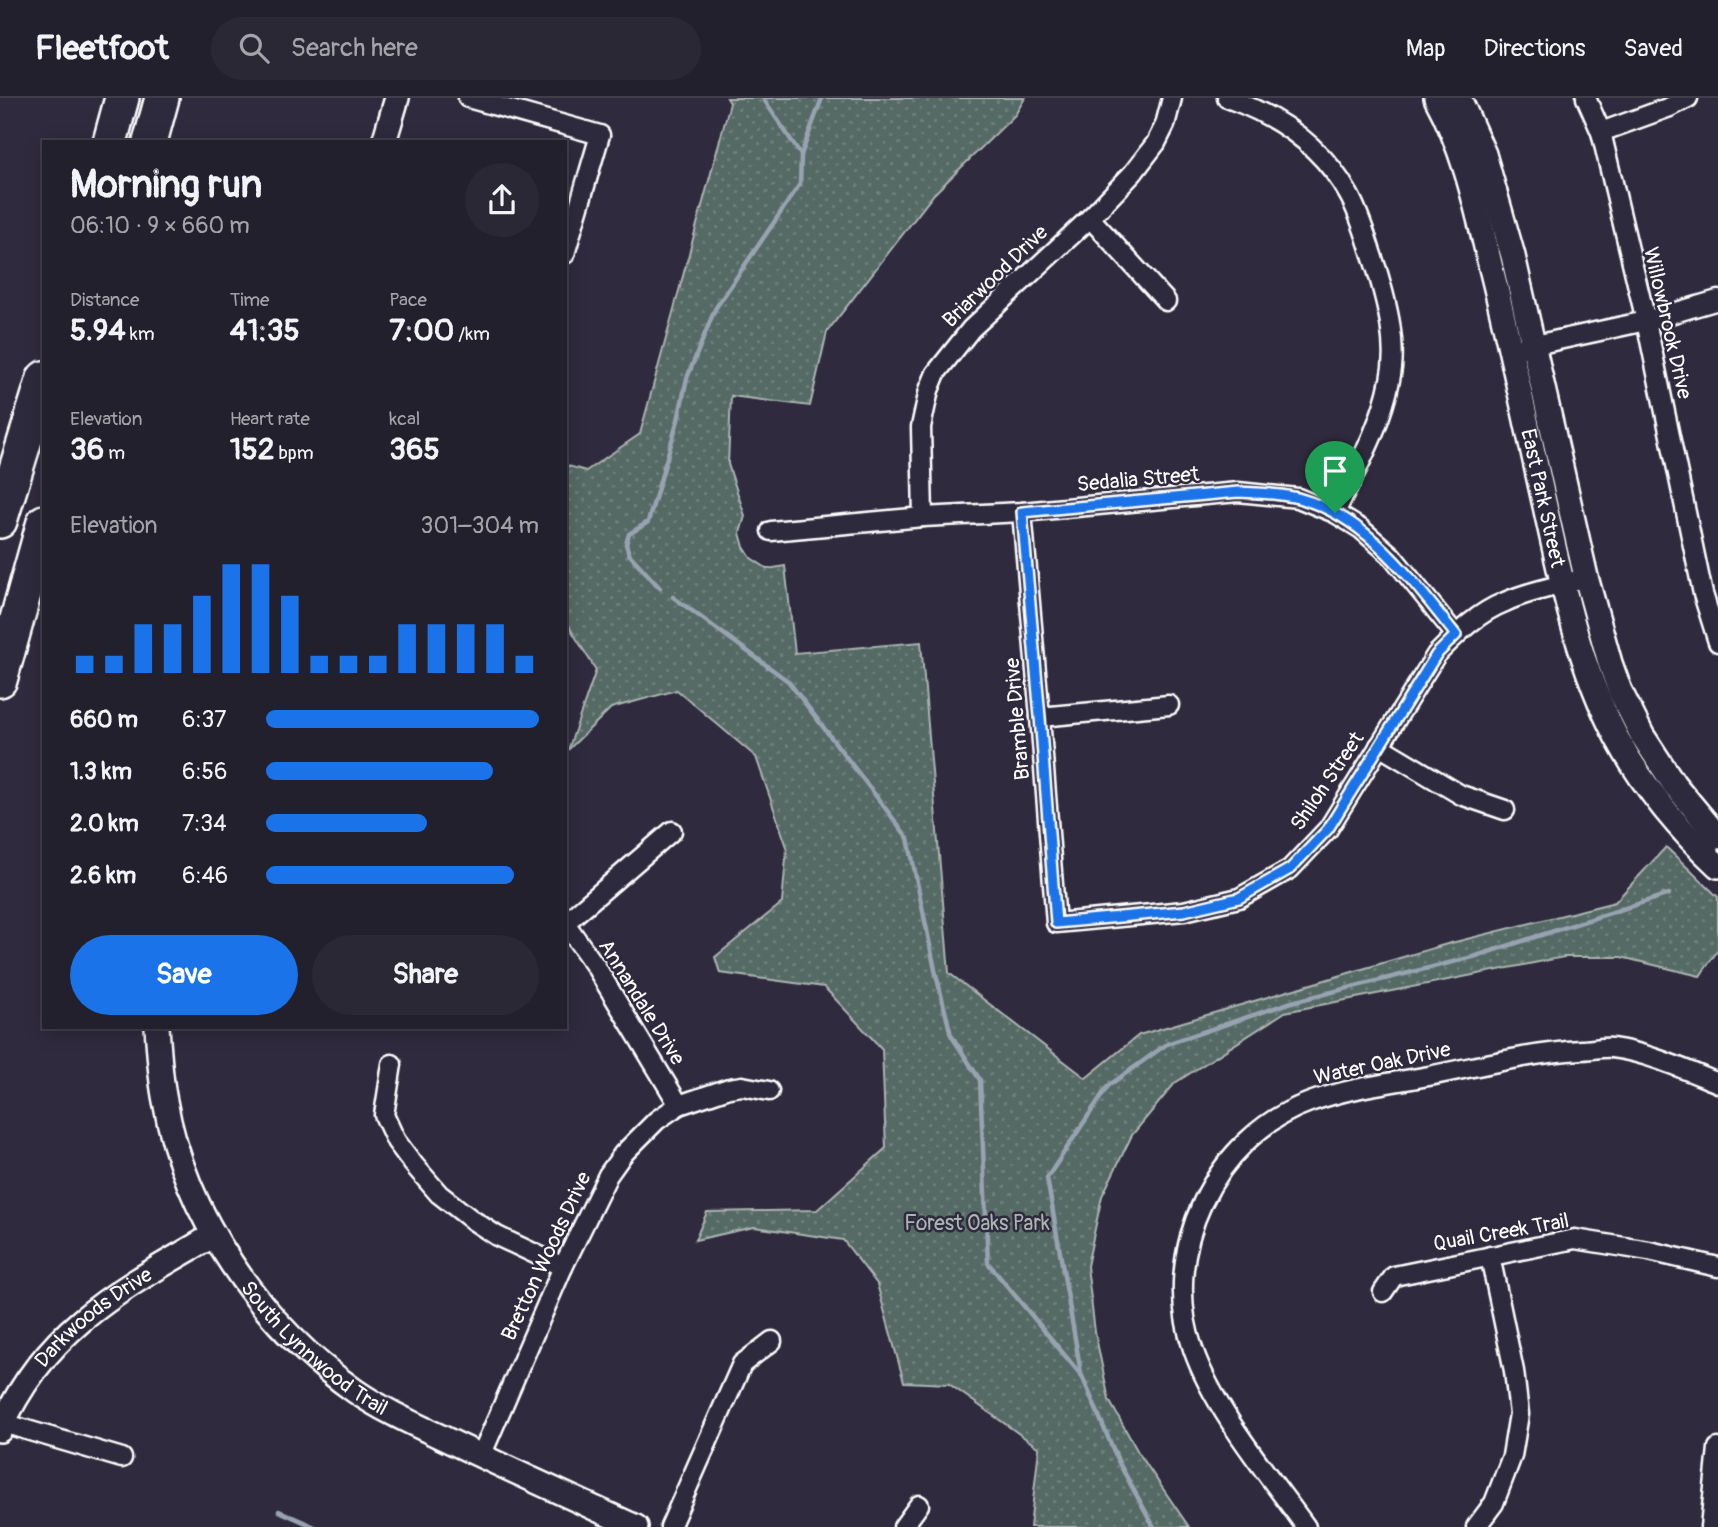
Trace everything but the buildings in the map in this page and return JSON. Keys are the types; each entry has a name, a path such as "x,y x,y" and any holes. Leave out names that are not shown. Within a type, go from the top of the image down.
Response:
{"highway":[{"path":"111,140 122,98"},
{"path":"151,140 162,98"},
{"path":"0,521 42,384"},
{"path":"0,680 42,529"}],"street":[{"path":"385,140 397,98"},
{"path":"468,98 600,135 567,247"},
{"name":"Briarwood Drive","path":"923,517 921,427 929,390 936,373 971,329 1090,218 1145,159 1165,125 1172,98"},
{"path":"1227,98 1275,119 1301,136 1321,156 1349,195 1360,219 1385,296 1392,350 1391,377 1376,426 1335,513"},
{"name":"East Park Street","path":"1436,98 1448,119 1468,175 1511,350 1562,584 1596,691 1617,737 1643,781 1679,827 1718,866"},
{"name":"East Park Street","path":"1459,98 1485,154 1534,346 1586,578 1614,673 1642,735 1674,784 1718,837"},
{"name":"Willowbrook Drive","path":"1587,98 1601,132 1646,321 1703,594 1718,642"},
{"path":"1601,132 1688,98"},
{"path":"1090,218 1166,301"},
{"path":"1511,350 1646,321 1718,300"},
{"name":"Sedalia Street","path":"771,531 1238,492 1298,498 1335,513 1361,529 1392,556 1456,635"},
{"name":"Bramble Drive","path":"1022,512 1056,923"},
{"name":"Shiloh Street","path":"1056,923 1184,911 1239,898 1290,869 1328,829 1436,655 1456,635 1478,616 1506,601 1586,578"},
{"path":"1040,717 1169,705"},
{"path":"1380,746 1461,795 1505,810"},
{"path":"567,921 672,831"},
{"name":"Annandale Drive","path":"567,926 596,967 679,1105"},
{"name":"South Lynnwood Trail","path":"157,1029 165,1102 177,1148 193,1192 214,1235 237,1271 262,1304 320,1365 357,1392 396,1415 636,1527"},
{"name":"Water Oak Drive","path":"1306,1527 1213,1395 1192,1348 1182,1301 1184,1253 1201,1205 1229,1160 1264,1125 1309,1102 1364,1088 1554,1052 1612,1048 1667,1063 1718,1083"},
{"path":"392,1064 384,1115 396,1141 414,1165 439,1194 471,1219 497,1236 563,1267"},
{"name":"Bretton Woods Drive","path":"481,1456 563,1267 608,1175 657,1120 679,1105 729,1088 742,1086 769,1091"},
{"name":"Darkwoods Drive","path":"2,1426 24,1385 56,1344 79,1322 134,1281 214,1235"},
{"name":"Quail Creek Trail","path":"1383,1292 1394,1276 1575,1239 1649,1251 1718,1267"},
{"path":"1476,1527 1494,1503 1512,1456 1519,1414 1514,1371 1490,1256"},
{"path":"670,1527 742,1364 772,1340"},
{"path":"2,1426 122,1458"},
{"path":"1710,1527 1718,1448"},
{"path":"903,1527 919,1505"}],"green space":[{"name":"Forest Oaks Park","path":"727,98 1025,98 1015,115 934,194 827,332 810,406 731,396 728,464 745,516 740,533 751,558 768,569 785,566 795,653 921,642 949,973 1086,1078 1139,1035 1447,944 1615,902 1666,847 1718,897 1718,950 1700,976 1621,957 1564,957 1285,1012 1175,1083 1132,1135 1102,1196 1087,1266 1095,1332 1109,1400 1138,1452 1189,1527 1030,1527 1039,1448 949,1384 904,1382 877,1284 843,1240 754,1227 695,1240 707,1212 817,1210 886,1148 882,1049 824,987 720,973 715,957 782,903 787,847 756,757 677,690 611,708 568,750 596,670 567,623 567,466 586,471 640,434 730,103"}],"waterway":[{"path":"763,98 801,155"},
{"path":"660,588 629,554 626,544 629,534 648,522 678,420 687,378 715,309 800,184 801,155 822,98"},
{"path":"673,597 788,681 908,838 951,1035 980,1080 988,1263 1082,1376 1119,1463 1154,1527"},
{"path":"1081,1373 1047,1178 1108,1086 1167,1044 1292,1002 1473,957 1669,894"},
{"path":"279,1511 315,1527"}],"route":[{"path":"1238,492 1298,498 1335,513 1361,529 1392,556 1456,635 1436,655 1328,829 1290,869 1239,898 1184,911 1056,923 1022,512 1238,492"}]}
